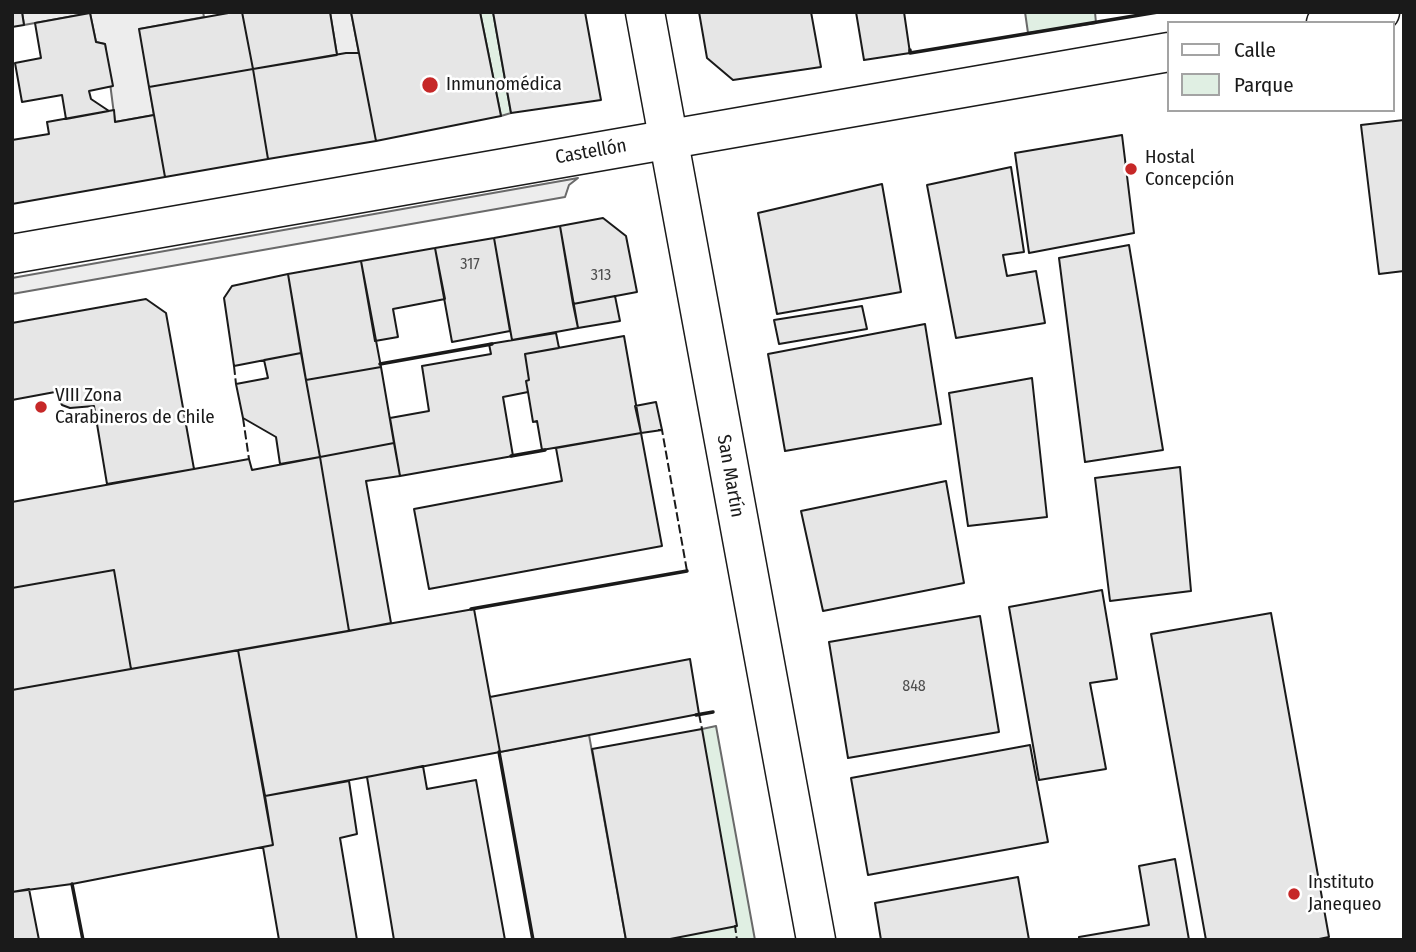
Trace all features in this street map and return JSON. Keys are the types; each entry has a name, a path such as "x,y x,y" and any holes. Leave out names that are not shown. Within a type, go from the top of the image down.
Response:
{"street":[{"name":"San Martín","path":"645,12 816,940"},
{"path":"1336,21 1380,12"},
{"name":"Castellón","path":"12,254 1168,52"}],"green space":[{"path":"480,12 493,12 511,113 501,116"},
{"path":"1025,12 1095,12 1096,23 1028,33"},
{"path":"716,726 755,940 665,940 702,729"}],"shaded area":[{"path":"22,12 203,12 204,17 140,29 154,115 115,122 105,44 96,42 90,13 24,25"},
{"path":"330,12 351,12 359,53 337,55"},
{"path":"578,178 569,185 565,197 12,294 12,278"},
{"path":"589,735 626,940 533,940 499,752"}],"building":[{"path":"12,12 22,12 24,25 12,27"},
{"path":"242,12 253,69 149,87 139,29"},
{"path":"242,12 330,12 337,55 253,69"},
{"name":"Inmunomédica","path":"351,12 480,12 501,116 376,141"},
{"path":"493,12 585,12 601,100 511,113"},
{"path":"699,12 811,12 821,67 733,80 707,58"},
{"path":"856,12 904,12 910,53 864,60"},
{"path":"90,13 96,42 105,44 113,86 89,91 91,99 109,111 66,119 62,95 22,102 15,63 41,58 35,23"},
{"path":"359,53 376,141 268,159 253,69"},
{"path":"253,69 268,159 165,177 149,87"},
{"path":"114,110 115,122 154,115 165,177 12,204 12,140 49,134 47,122"},
{"path":"1404,120 1404,271 1379,274 1361,125"},
{"path":"1122,135 1134,233 1029,253 1015,153"},
{"path":"1011,167 1024,252 1003,255 1007,276 1036,271 1045,323 956,338 927,185"},
{"path":"882,184 901,292 777,314 758,213"},
{"path":"603,218 626,236 637,292 573,304 560,226"},
{"path":"560,226 578,328 512,340 494,238"},
{"path":"494,238 510,331 452,342 435,248"},
{"path":"1129,245 1163,450 1085,462 1059,258"},
{"path":"435,248 445,299 393,309 398,337 375,341 361,261"},
{"path":"361,261 381,367 306,380 288,274"},
{"path":"288,274 301,353 234,366 224,298 232,286"},
{"path":"615,296 620,321 578,328 573,304"},
{"path":"146,299 166,313 194,469 107,484 94,406 70,408 62,405 55,392 12,400 12,323"},
{"path":"862,306 867,329 779,344 774,320"},
{"path":"925,324 941,424 785,451 768,354"},
{"path":"556,333 559,348 525,354 528,392 503,397 513,456 400,476 390,418 429,411 422,366 491,354 489,344"},
{"path":"624,336 641,433 542,450 537,421 533,422 526,381 529,380 525,354"},
{"path":"301,353 320,457 280,464 276,437 243,418 236,384 268,378 264,360"},
{"path":"381,367 394,443 320,457 306,380"},
{"path":"1032,378 1047,517 968,526 949,393"},
{"path":"656,402 662,430 641,433 635,406"},
{"path":"641,433 662,546 429,589 414,509 562,481 556,448"},
{"path":"394,443 400,476 366,481 391,623 349,631 320,457"},
{"path":"320,457 349,631 131,669 114,570 12,588 12,502 249,459 252,470"},
{"path":"1180,467 1191,591 1110,601 1095,478"},
{"path":"946,481 964,583 823,611 801,511"},
{"path":"114,570 131,669 12,690 12,588"},
{"path":"1102,590 1117,679 1090,683 1106,769 1039,780 1009,607"},
{"path":"474,609 500,752 265,796 238,650"},
{"path":"1271,613 1329,937 1314,940 1206,940 1151,634"},
{"path":"980,616 999,732 848,758 829,642"},
{"path":"238,650 273,845 72,884 12,892 12,690"},
{"path":"690,659 699,714 500,752 490,697"},
{"path":"702,729 737,926 665,940 626,940 592,749"},
{"path":"1030,745 1048,842 868,875 851,778"},
{"path":"423,766 427,789 476,780 505,940 394,940 367,777"},
{"path":"349,781 357,834 340,838 357,940 279,940 263,847 273,845 265,796"},
{"path":"1175,859 1189,940 1079,940 1079,937 1149,925 1139,866"},
{"path":"1018,877 1029,940 881,940 875,903"},
{"path":"29,889 39,940 12,940 12,892"}],"fence":[{"path":"234,366 236,384"},
{"path":"243,418 249,459"},
{"path":"658,430 662,430 687,571"},
{"path":"699,714 702,729"},
{"path":"737,926 737,940"}],"wall":[{"path":"910,50 910,53 1158,12"},
{"path":"380,364 492,344"},
{"path":"511,456 545,450"},
{"path":"471,609 687,571"},
{"path":"696,715 713,712"},
{"path":"499,752 533,940"},
{"path":"72,884 83,940"}],"place":[{"name":"Inmunomédica","path":"430,85"},
{"name":"Hostal Concepción","path":"1131,169"},
{"name":"VIII Zona Carabineros de Chile","path":"41,407"},
{"name":"Instituto Janequeo","path":"1294,894"}]}
